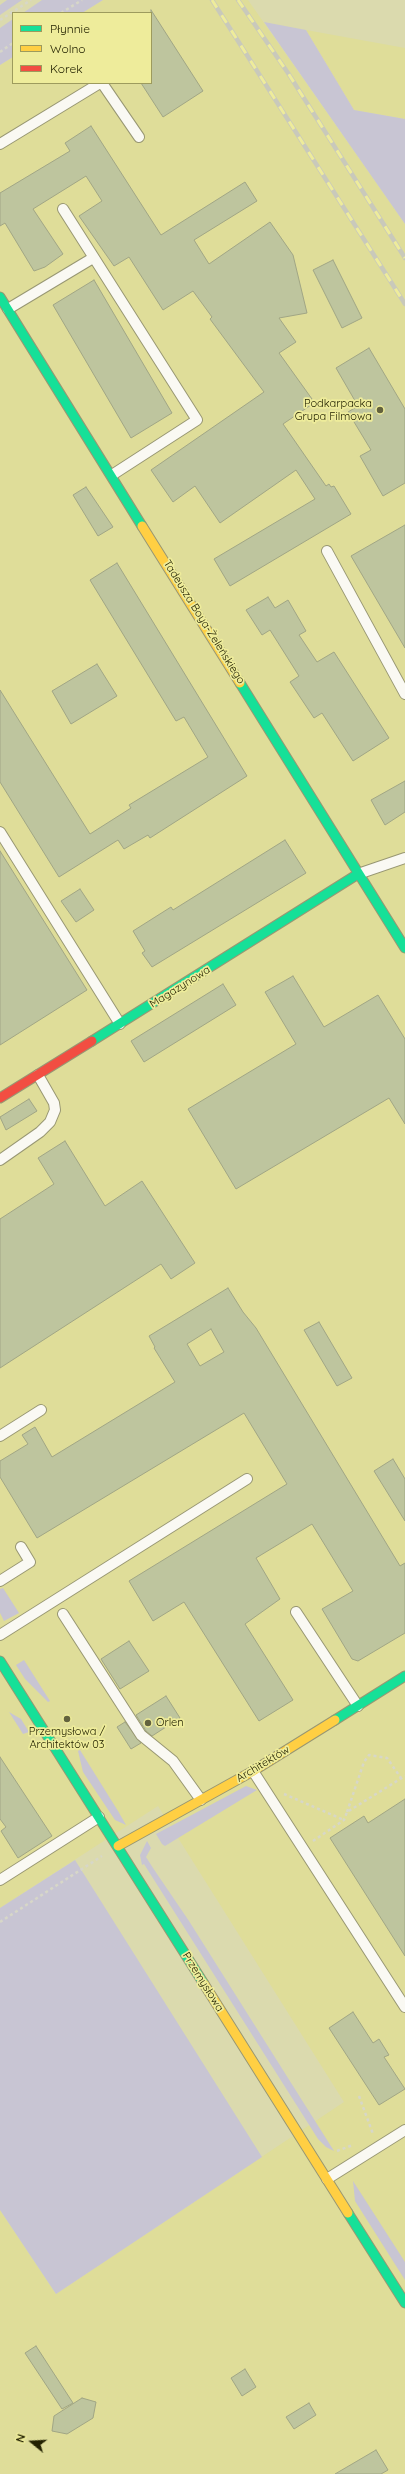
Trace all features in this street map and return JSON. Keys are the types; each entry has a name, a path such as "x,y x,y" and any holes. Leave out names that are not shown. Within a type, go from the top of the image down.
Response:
{"street":[{"name":"Tadeusza Boya-Żeleńskiego","path":"0,297 405,948"},
{"name":"Magazynowa","path":"0,1098 358,874"},
{"name":"Przemysłowa","path":"0,1661 100,1817 405,2304"},
{"name":"Architektów","path":"118,1846 253,1771 402,1678"}],"lane":[{"path":"0,144 99,84"},
{"path":"102,84 139,137"},
{"path":"62,209 197,420 112,475"},
{"path":"8,309 94,258"},
{"path":"327,551 405,694"},
{"path":"0,832 120,1024"},
{"path":"358,874 405,858"},
{"path":"0,1160 40,1132 53,1116 55,1110 54,1103 38,1075"},
{"path":"0,1436 41,1410"},
{"path":"0,1635 247,1479"},
{"path":"0,1581 30,1562 21,1547"},
{"path":"296,1612 358,1706"},
{"path":"63,1614 141,1735 173,1761 201,1800"},
{"path":"402,1678 405,1693"},
{"path":"253,1771 405,2007"},
{"path":"0,1880 100,1817"},
{"path":"327,2179 405,2130"}],"path":[{"path":"12,12 31,0"},
{"path":"63,12 82,0"},
{"path":"0,20 12,12"},
{"path":"0,52 12,44"},
{"path":"303,1848 344,1820 364,1762 369,1755 387,1758 401,1778"},
{"path":"347,1812 405,1776"},
{"path":"264,1789 282,1793 344,1820"},
{"path":"0,1922 118,1846"},
{"path":"359,2096 373,2135 366,2139"},
{"path":"337,2151 360,2143"}],"shaded area":[{"path":"7,0 22,0 0,15 0,5"},
{"path":"42,0 103,0 84,12 24,12"},
{"path":"103,0 248,0 405,224 405,2474 0,2474 0,2210 56,2294 344,2102 158,1806 0,1908 0,65 12,58 12,84 152,84 152,12 84,12"},
{"path":"12,20 12,58 0,65 0,28"},
{"path":"264,22 306,30 354,110 405,119 405,224"},
{"path":"306,30 405,48 405,119 354,110"},
{"path":"3,1588 19,1613 4,1621 0,1613 0,1589"},
{"path":"24,1660 50,1701 48,1702 25,1679 16,1665"},
{"path":"9,1712 21,1719 29,1732 23,1734"},
{"path":"80,1750 126,1825 115,1820 83,1772 78,1751"},
{"path":"246,1786 257,1790 165,1846 162,1844 156,1834"},
{"path":"147,1841 151,1848 146,1857 189,1921 334,2151 326,2147 318,2139 144,1864 142,1865 140,1855"},
{"path":"75,1860 262,2157 56,2294 0,2210 0,1908"},
{"path":"353,2181 405,2262 405,2280 355,2201"}],"building":[{"path":"151,10 203,91 163,117 142,84 152,84"},
{"path":"91,126 161,235 245,182 257,201 194,240 209,264 270,222 293,255 307,313 279,318 296,342 279,353 312,399 308,401 311,405 283,424 326,486 329,484 331,487 334,486 351,514 230,586 214,559 315,499 296,470 220,523 195,486 173,502 151,470 264,392 210,319 212,317 193,291 163,310 129,257 114,266 79,216 102,201 86,176 33,209 63,254 45,267 34,271 5,223 0,226 0,193 70,151 65,143"},
{"path":"333,260 362,318 342,328 313,270"},
{"path":"94,280 172,413 131,438 53,305"},
{"path":"369,348 405,409 405,483 383,496 360,456 371,450 348,412 358,406 336,368"},
{"path":"86,487 113,527 98,536 73,495"},
{"path":"405,525 405,648 351,556"},
{"path":"117,563 247,776 150,838 148,835 124,849 118,840 59,877 0,782 0,690 90,834 131,808 129,805 208,757 184,717 176,721 90,580"},
{"path":"268,597 275,608 288,600 306,631 299,635 317,662 334,652 389,738 353,761 322,713 314,718 290,682 299,676 270,630 262,635 246,610"},
{"path":"97,664 117,696 71,724 52,691"},
{"path":"405,781 405,812 385,825 371,800"},
{"path":"285,840 306,873 152,967 142,953 145,951 133,931 171,907 173,910"},
{"path":"0,851 87,990 0,1045"},
{"path":"80,889 94,910 76,922 61,901"},
{"path":"293,976 324,1027 378,995 405,1039 405,1124 389,1098 236,1189 188,1109 296,1044 265,992"},
{"path":"223,984 236,1005 144,1062 131,1041"},
{"path":"29,1099 37,1111 6,1130 0,1117"},
{"path":"65,1141 105,1206 142,1181 195,1263 171,1279 161,1264 0,1368 0,1219 54,1184 38,1158"},
{"path":"228,1288 243,1312 256,1328 400,1566 405,1563 405,1633 358,1661 352,1659 322,1609 353,1591 312,1524 256,1558 280,1599 245,1624 293,1700 259,1721 184,1602 153,1621 129,1581 287,1484 244,1413 37,1538 0,1477 0,1461 28,1444 22,1435 35,1427 52,1457 175,1382 154,1348 155,1347 149,1336","holes":["211,1329 224,1352 200,1366 187,1344"]},
{"path":"319,1322 352,1378 337,1386 304,1330"},
{"path":"393,1459 405,1479 405,1521 374,1471"},
{"path":"129,1641 149,1671 120,1689 101,1659"},
{"name":"Orlen","path":"166,1696 180,1718 152,1736 146,1731 136,1715"},
{"path":"125,1722 141,1743 131,1749 117,1727"},
{"path":"0,1757 52,1836 18,1858 1,1831 6,1827 0,1819"},
{"path":"405,1799 405,1956 330,1838 364,1816 368,1823"},
{"path":"353,2012 373,2043 379,2039 389,2055 384,2057 405,2089 379,2105 329,2028"},
{"path":"36,2346 73,2403 62,2409 25,2353"},
{"path":"245,2369 256,2387 242,2396 231,2378"},
{"path":"82,2398 96,2402 93,2418 67,2434 52,2431 54,2416"},
{"path":"309,2403 316,2415 294,2429 286,2417"},
{"path":"376,2450 388,2470 381,2474 335,2474"}],"railway":[{"path":"212,0 405,304"},
{"path":"238,0 288,73 405,258"}],"traffic: fast":[{"path":"0,297 142,526"},
{"path":"240,683 405,948"},
{"path":"92,1041 358,874"},
{"path":"0,1661 204,1984"},
{"path":"335,1720 405,1676"},
{"path":"348,2213 405,2303"}],"traffic: slow":[{"path":"142,526 240,683"},
{"path":"118,1846 253,1771 335,1720"},
{"path":"204,1984 348,2213"}],"traffic: jam":[{"path":"0,1098 92,1041"}],"place":[{"name":"Podkarpacka Grupa Filmowa","path":"380,410"},
{"name":"Przemysłowa / Architektów 03","path":"67,1719"},
{"name":"Orlen","path":"148,1723"}]}
